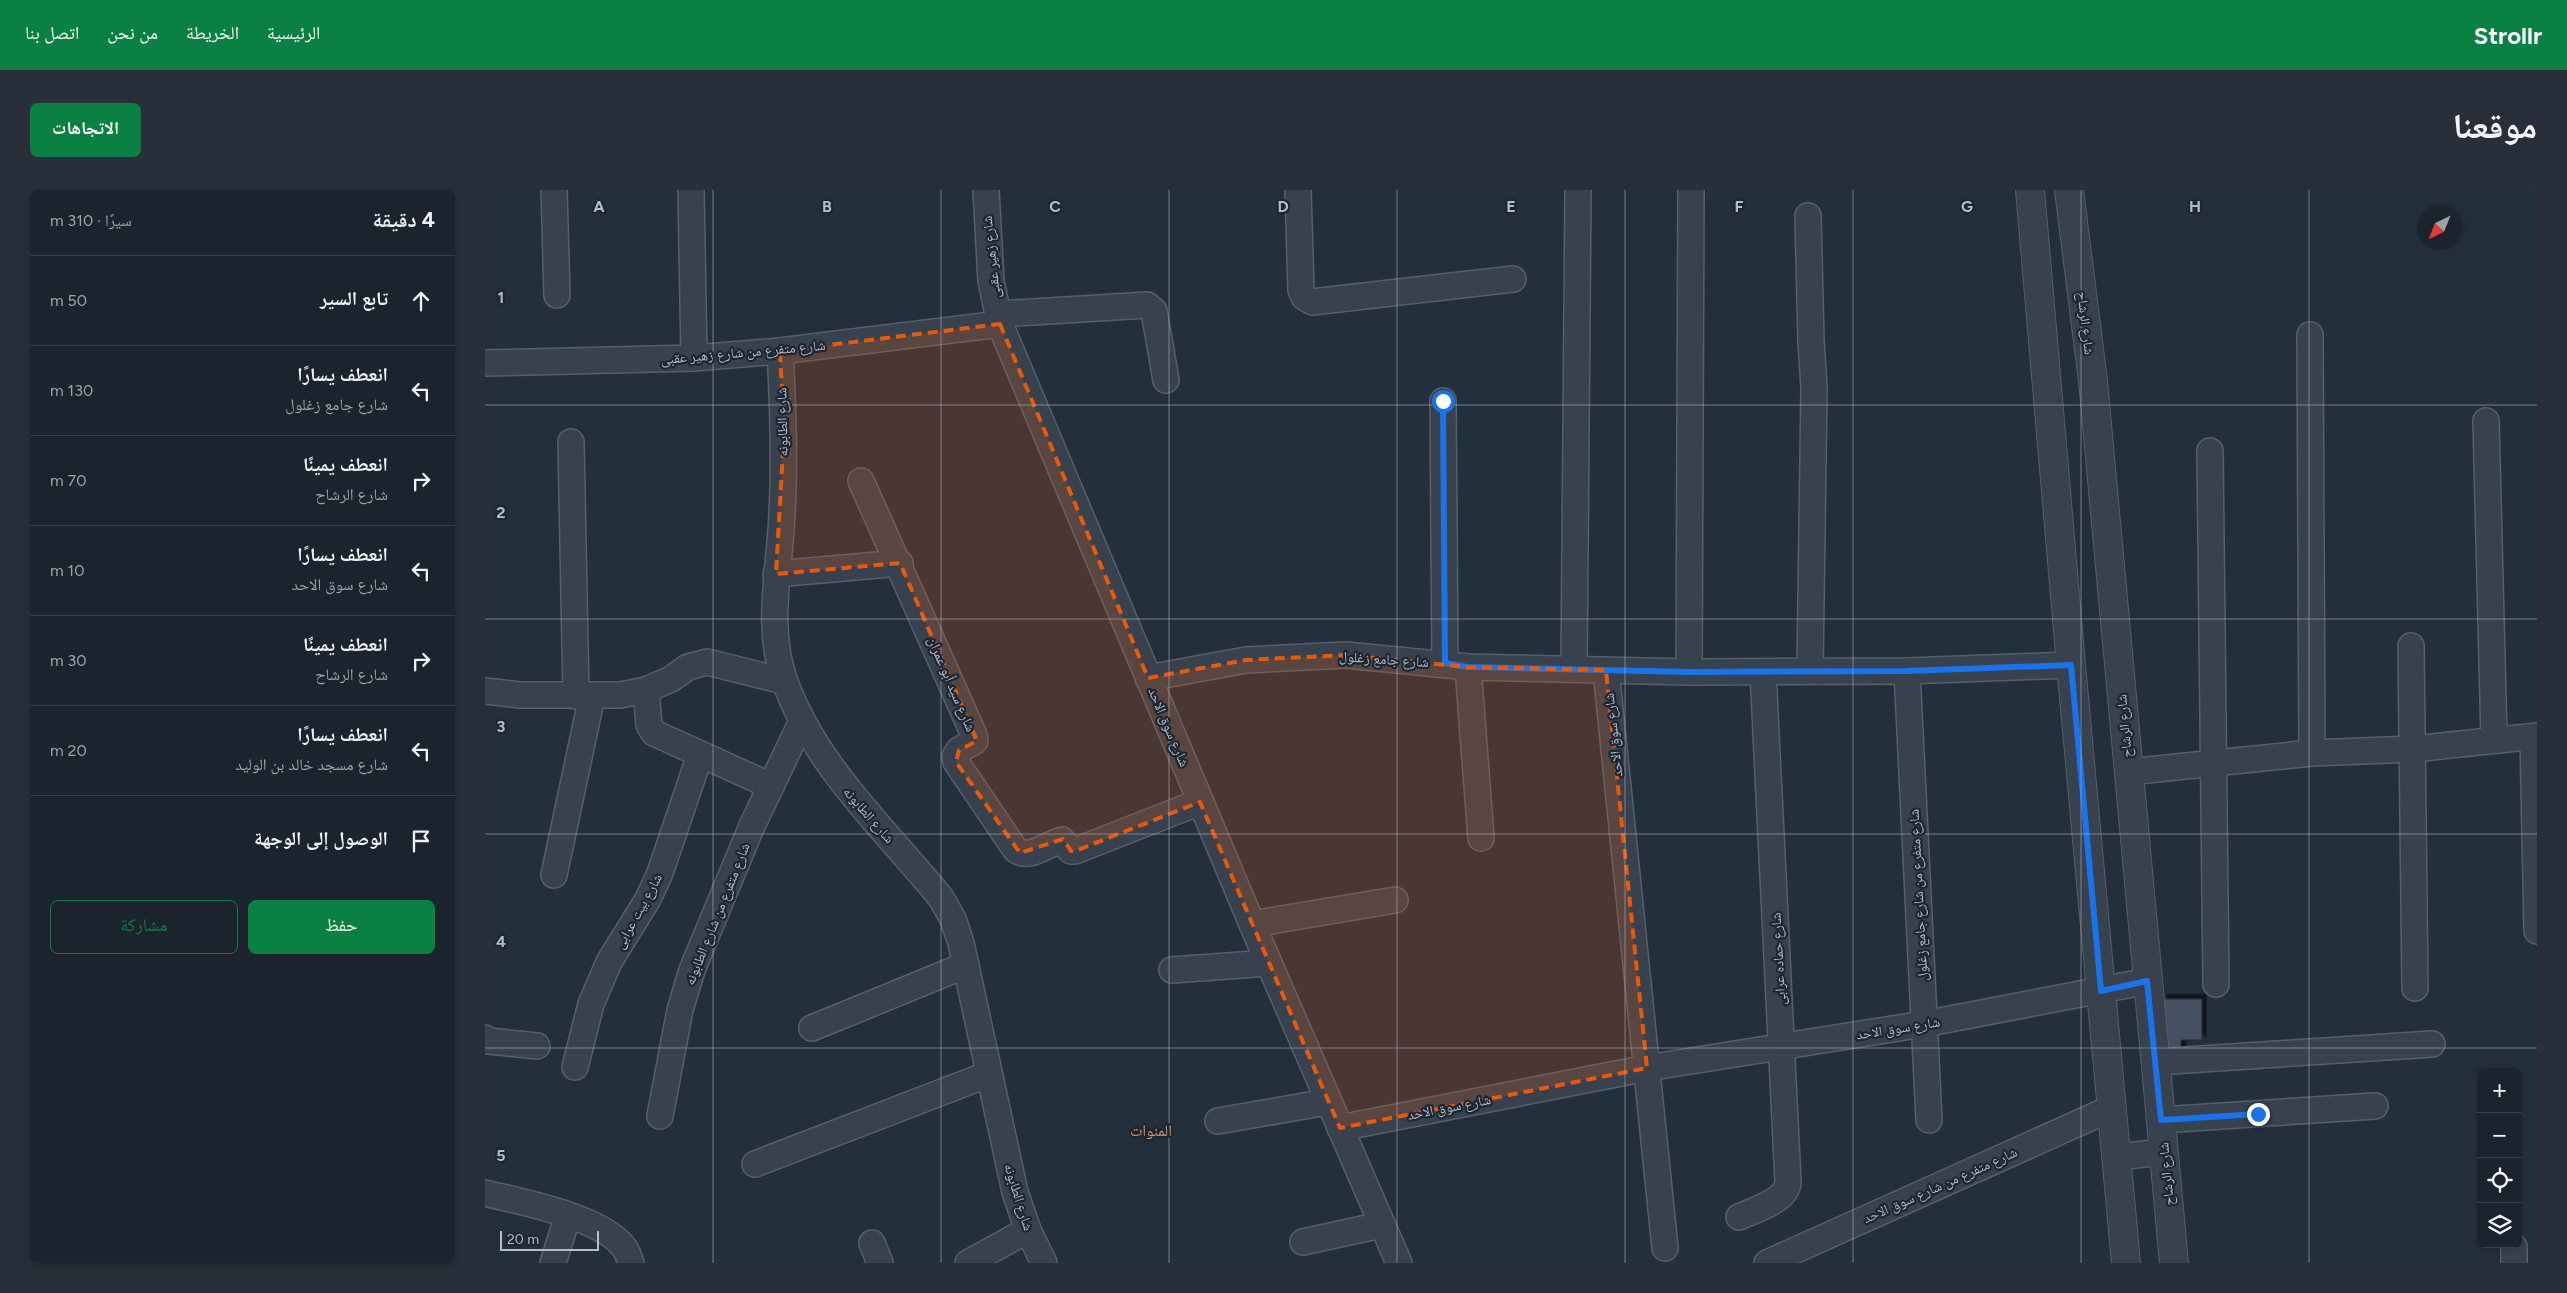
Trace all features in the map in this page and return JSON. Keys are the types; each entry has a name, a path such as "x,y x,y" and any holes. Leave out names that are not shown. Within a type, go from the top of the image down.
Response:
{"street":[{"path":"554,190 557,295"},
{"path":"691,190 694,358"},
{"name":"شارع زهير عقبى","path":"986,190 991,281 999,319"},
{"path":"1298,190 1301,290 1304,297 1312,302 1513,278"},
{"path":"1574,669 1578,190"},
{"path":"1689,672 1691,190"},
{"path":"2030,190 2126,1263"},
{"name":"شارع الرشاح","path":"2069,190 2093,381 2127,772 2174,1263"},
{"path":"1809,216 1811,341 1814,388 1810,671"},
{"name":"شارع متفرع من شارع زهير عقبى","path":"485,363 694,358 780,351 999,319 1147,305 1154,311 1166,380"},
{"name":"شارع سوق الاحد","path":"999,319 1327,1102 1399,1263"},
{"path":"2310,335 2312,753"},
{"name":"شارع الطابونه","path":"780,351 784,442 782,515 773,610 777,646 784,681 802,721 838,779 941,898 953,919 966,965 1015,1192 1028,1230 1044,1263"},
{"path":"1443,401 1456,665 1481,838"},
{"path":"2486,421 2494,740"},
{"path":"554,875 584,696 571,442"},
{"path":"2210,452 2216,984"},
{"name":"شارع سيد أبو عمران","path":"861,481 900,564 974,735 975,741 959,750 955,756 956,762 1020,853 1027,854 1062,840 1071,851 1075,851 1200,802"},
{"path":"776,574 900,564"},
{"path":"2411,646 2415,988"},
{"name":"شارع جامع زغلول","path":"1148,678 1246,660 1346,655 1456,665 1689,672 1907,671 2071,665"},
{"path":"485,691 520,695 620,695 646,690 671,679 688,666 707,662 784,681"},
{"name":"شارع سوق الاحد","path":"1606,670 1665,1248"},
{"name":"شارع متفرع من شارع جامع زغلول","path":"1907,671 1929,1120"},
{"name":"شارع حماده عرابى","path":"1739,1217 1782,1195 1788,1189 1763,672"},
{"path":"646,690 649,725 653,732 771,786"},
{"name":"شارع متفرع من شارع الطابونه","path":"660,1116 680,1010 693,970 771,786 802,721"},
{"path":"2127,772 2312,753 2413,749 2535,737 2537,931"},
{"name":"شارع بيت عرابى","path":"575,1067 595,996 609,962 643,907 660,873 700,755"},
{"path":"1252,924 1395,900"},
{"path":"1173,970 1269,963"},
{"path":"812,1028 966,965"},
{"name":"شارع سوق الاحد","path":"1339,1128 1647,1068 1924,1024 2147,981"},
{"path":"485,1038 489,1041 537,1046"},
{"path":"2155,1062 2432,1044"},
{"path":"755,1164 989,1074"},
{"path":"1218,1121 1327,1102"},
{"path":"2161,1120 2375,1106"},
{"name":"شارع متفرع من شارع سوق الاحد","path":"1767,1263 2112,1108"},
{"path":"2117,1157 2163,1152"},
{"path":"485,1193 568,1215 603,1230 626,1249 631,1263"},
{"path":"553,1263 568,1215"},
{"path":"1303,1242 1381,1225"},
{"path":"968,1263 1028,1230"}],"highlighted area":[{"path":"1000,324 1148,678 1246,660 1346,655 1468,667 1606,670 1647,1068 1340,1128 1200,802 1075,851 1071,851 1063,839 1020,853 956,762 959,750 977,741 900,563 776,574 784,433 780,351"}],"building":[{"path":"2163,999 2202,999 2202,1040 2181,1040 2181,1053 2157,1053"}],"district":[{"name":"المنوات","path":"1151,1130"}],"route":[{"path":"1443,401 1446,587 1445,663 1467,667 1689,672 1907,671 2071,665 2101,991 2147,981 2161,1120 2258,1114"}]}
